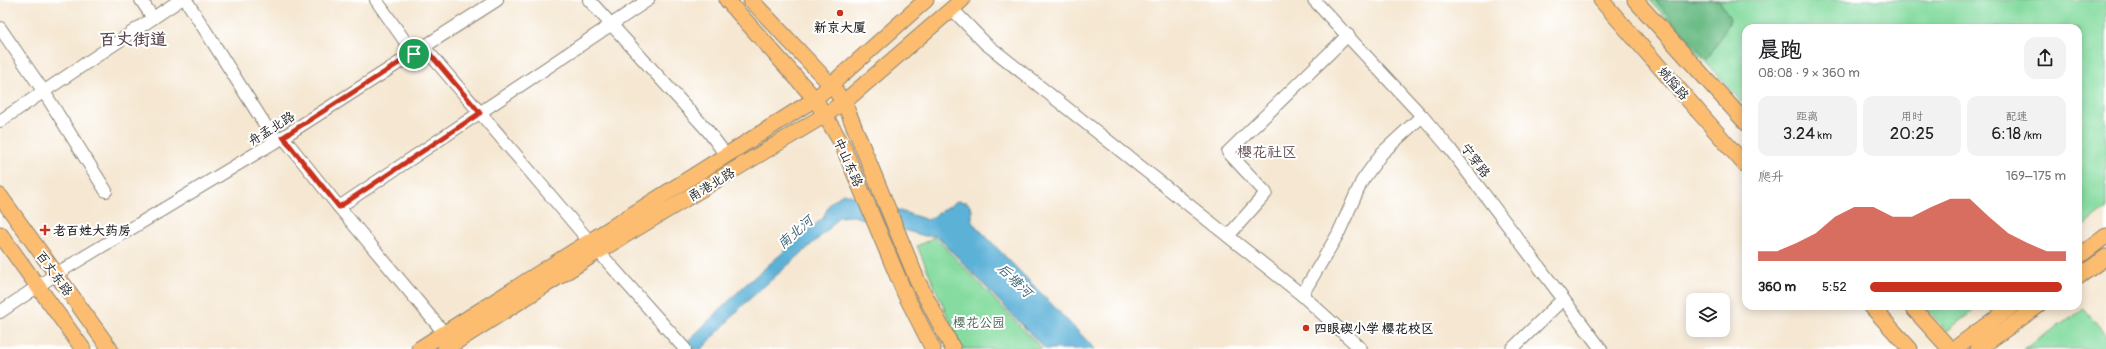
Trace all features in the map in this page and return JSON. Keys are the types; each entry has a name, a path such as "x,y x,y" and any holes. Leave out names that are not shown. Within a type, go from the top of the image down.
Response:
{"main road":[{"name":"中山东路","path":"726,0 815,99 825,115 842,144 905,294 933,349"},
{"name":"中山东路","path":"751,0 830,84 844,102 918,282 953,349"},
{"name":"甬港北路","path":"419,349 450,344 725,157 815,99 830,84 926,0"},
{"name":"姚隘路","path":"1601,0 1742,161"},
{"name":"姚隘路","path":"1635,0 1742,119"},
{"name":"甬港北路","path":"594,246 825,115 844,102 957,4"},
{"name":"百丈东路","path":"0,196 110,349"},
{"name":"百丈东路","path":"0,234 83,349"},
{"path":"2082,254 2106,236"},
{"path":"2082,274 2106,257"},
{"path":"1875,310 1910,349"},
{"path":"1915,310 1950,349"},
{"path":"1954,349 2007,310"},
{"path":"1978,349 2032,310"}],"street":[{"path":"141,0 153,18"},
{"path":"0,121 180,0"},
{"path":"186,0 280,139 339,207 450,344"},
{"path":"376,0 419,51 480,113 683,347"},
{"name":"舟孟北路","path":"0,312 56,274 280,139 497,0"},
{"path":"589,0 708,131 725,157"},
{"path":"339,207 648,0"},
{"name":"宁穿路","path":"1314,0 1422,116 1450,149 1601,349"},
{"path":"957,4 985,43 1302,295 1361,349"},
{"path":"0,28 44,92 106,191"},
{"path":"1228,236 1266,193 1228,152 1348,35"},
{"path":"1302,295 1338,234 1362,180 1382,153 1422,116"},
{"path":"1512,349 1563,299"}],"green space":[{"path":"1650,0 2106,0 2106,209 2082,228 2082,24 1742,24 1742,103"},
{"path":"1655,0 1719,0 1730,18 1729,23 1707,60"},
{"name":"樱花公园","path":"935,237 1042,349 962,349 917,246"},
{"path":"2084,309 2106,336 2106,349 2024,349"},
{"path":"1928,310 1974,310 1947,331"}],"water":[{"name":"后塘河","path":"844,193 928,220 957,201 967,202 972,209 972,222 1095,349 1045,349 937,236 925,236 853,216 838,217 829,229 744,304 702,349 680,349 744,286 823,218 830,203"}],"place":[{"name":"新京大厦","path":"840,13"},
{"name":"老百姓大药房","path":"45,230"},
{"name":"四眼碶小学 樱花校区","path":"1306,328"}],"district":[{"name":"百丈街道","path":"133,39"},
{"name":"樱花社区","path":"1267,152"}],"route":[{"path":"424,47 480,113 339,207 283,137 414,54 424,47"}],"water label":[{"name":"南北河","path":"795,232"}]}
